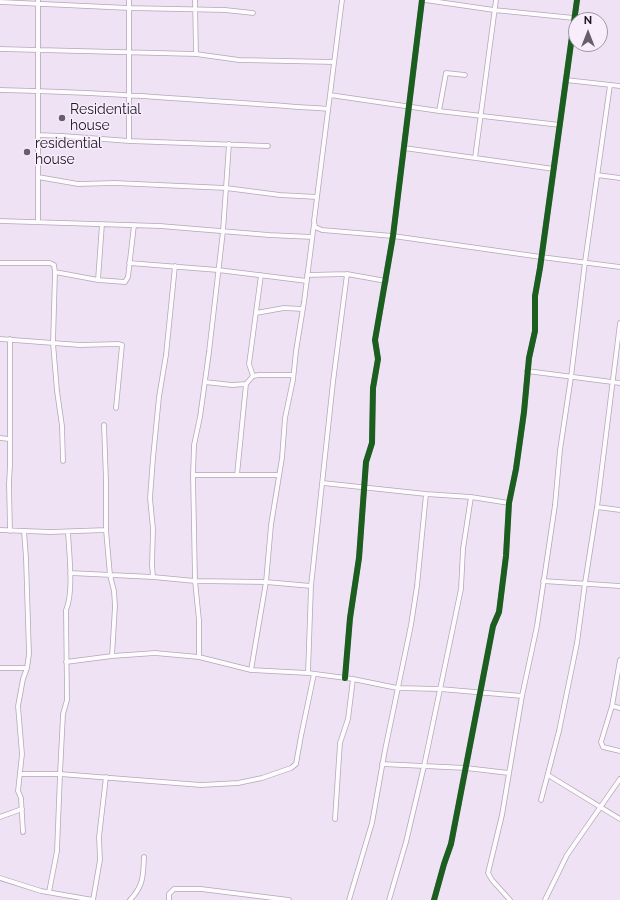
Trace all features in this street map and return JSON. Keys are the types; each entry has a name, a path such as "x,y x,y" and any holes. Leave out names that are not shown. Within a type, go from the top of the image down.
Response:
{"street":[{"path":"129,0 129,141"},
{"path":"195,0 196,54"},
{"path":"251,670 266,582 271,525 280,475 285,418 294,375 296,351 303,309 342,0"},
{"path":"345,678 350,618 359,558 366,462 372,443 373,388 378,359 375,340 393,236 424,0 494,10 568,17"},
{"path":"475,158 482,116 496,0"},
{"path":"575,12 577,0"},
{"path":"0,2 38,2 129,8 225,10 253,13"},
{"path":"38,2 38,222"},
{"path":"0,49 196,54 239,60 334,62"},
{"path":"434,900 451,844 479,692 493,626 499,612 506,556 509,503 516,469 524,412 527,371 535,331 535,296 570,52"},
{"path":"439,111 446,73 466,75"},
{"path":"566,80 620,86"},
{"path":"510,900 492,880 488,873 502,815 522,696 537,626 555,505 560,450 610,85"},
{"path":"0,90 130,96 328,109"},
{"path":"330,96 439,111 560,125"},
{"path":"38,135 129,141 268,146"},
{"path":"199,657 199,620 195,581 193,475 194,445 205,382 223,231 229,144"},
{"path":"404,148 554,169"},
{"path":"597,175 620,178"},
{"path":"38,177 78,184 115,183 226,188 280,195 318,196"},
{"path":"0,221 160,226 312,238"},
{"path":"314,222 315,227 322,230 393,236 620,267"},
{"path":"98,280 102,224"},
{"path":"55,272 98,280 125,282 128,277 134,225"},
{"path":"0,263 50,262 54,265 53,342 57,391 62,426 63,461"},
{"path":"129,263 218,270 306,281"},
{"path":"154,577 152,565 153,529 150,498 159,397 166,355 175,266"},
{"path":"307,275 347,274 386,281"},
{"path":"308,673 312,586 322,483 347,274"},
{"path":"253,376 250,364 261,275"},
{"path":"256,313 284,308 303,309"},
{"path":"541,800 577,643 597,507 620,323"},
{"path":"0,339 80,345 122,345 116,408"},
{"path":"10,339 10,530"},
{"path":"527,371 620,383"},
{"path":"237,475 246,384 253,376 294,375"},
{"path":"205,382 232,385 246,384"},
{"path":"104,425 106,530 110,574 114,591 115,606 112,656"},
{"path":"0,438 9,439"},
{"path":"193,475 280,475"},
{"path":"322,483 426,494 471,497 509,503"},
{"path":"349,900 372,823 382,764 411,625 417,586 426,494"},
{"path":"389,900 406,842 424,766 461,589 463,549 471,497"},
{"path":"597,507 620,510"},
{"path":"0,530 68,532 106,530"},
{"path":"23,832 21,798 18,791 22,754 18,706 29,654 24,531"},
{"path":"49,892 57,851 63,714 67,700 66,610 69,603 70,573 68,532"},
{"path":"70,573 110,574 195,581 266,582 312,586"},
{"path":"543,581 620,586"},
{"path":"66,662 112,656 155,653 199,657 251,670 308,673 353,679 397,688 440,689 522,696"},
{"path":"620,660 612,706 601,742 603,747 620,751"},
{"path":"0,668 27,668"},
{"path":"20,774 60,774 201,785 238,783 262,778 292,768 296,764 300,736 314,674"},
{"path":"335,819 340,743 348,718 353,679"},
{"path":"612,706 620,708"},
{"path":"382,764 466,768 510,773"},
{"path":"548,774 620,819"},
{"path":"0,878 49,892 93,900 100,860 99,837 106,777"},
{"path":"545,900 568,855 620,779"},
{"path":"0,817 22,809"},
{"path":"130,900 140,887 143,875 144,857"},
{"path":"169,900 169,894 174,889 201,889 289,900"}],"cycle path":[{"path":"345,678 350,618 359,558 366,462 372,443 373,388 378,359 375,340 393,236 422,0"},
{"path":"434,900 451,844 493,626 499,612 506,556 509,503 516,469 524,412 529,358 535,331 535,296 577,0"}],"place":[{"name":"Residential house","path":"62,118"},
{"name":"residential house","path":"27,152"}]}
